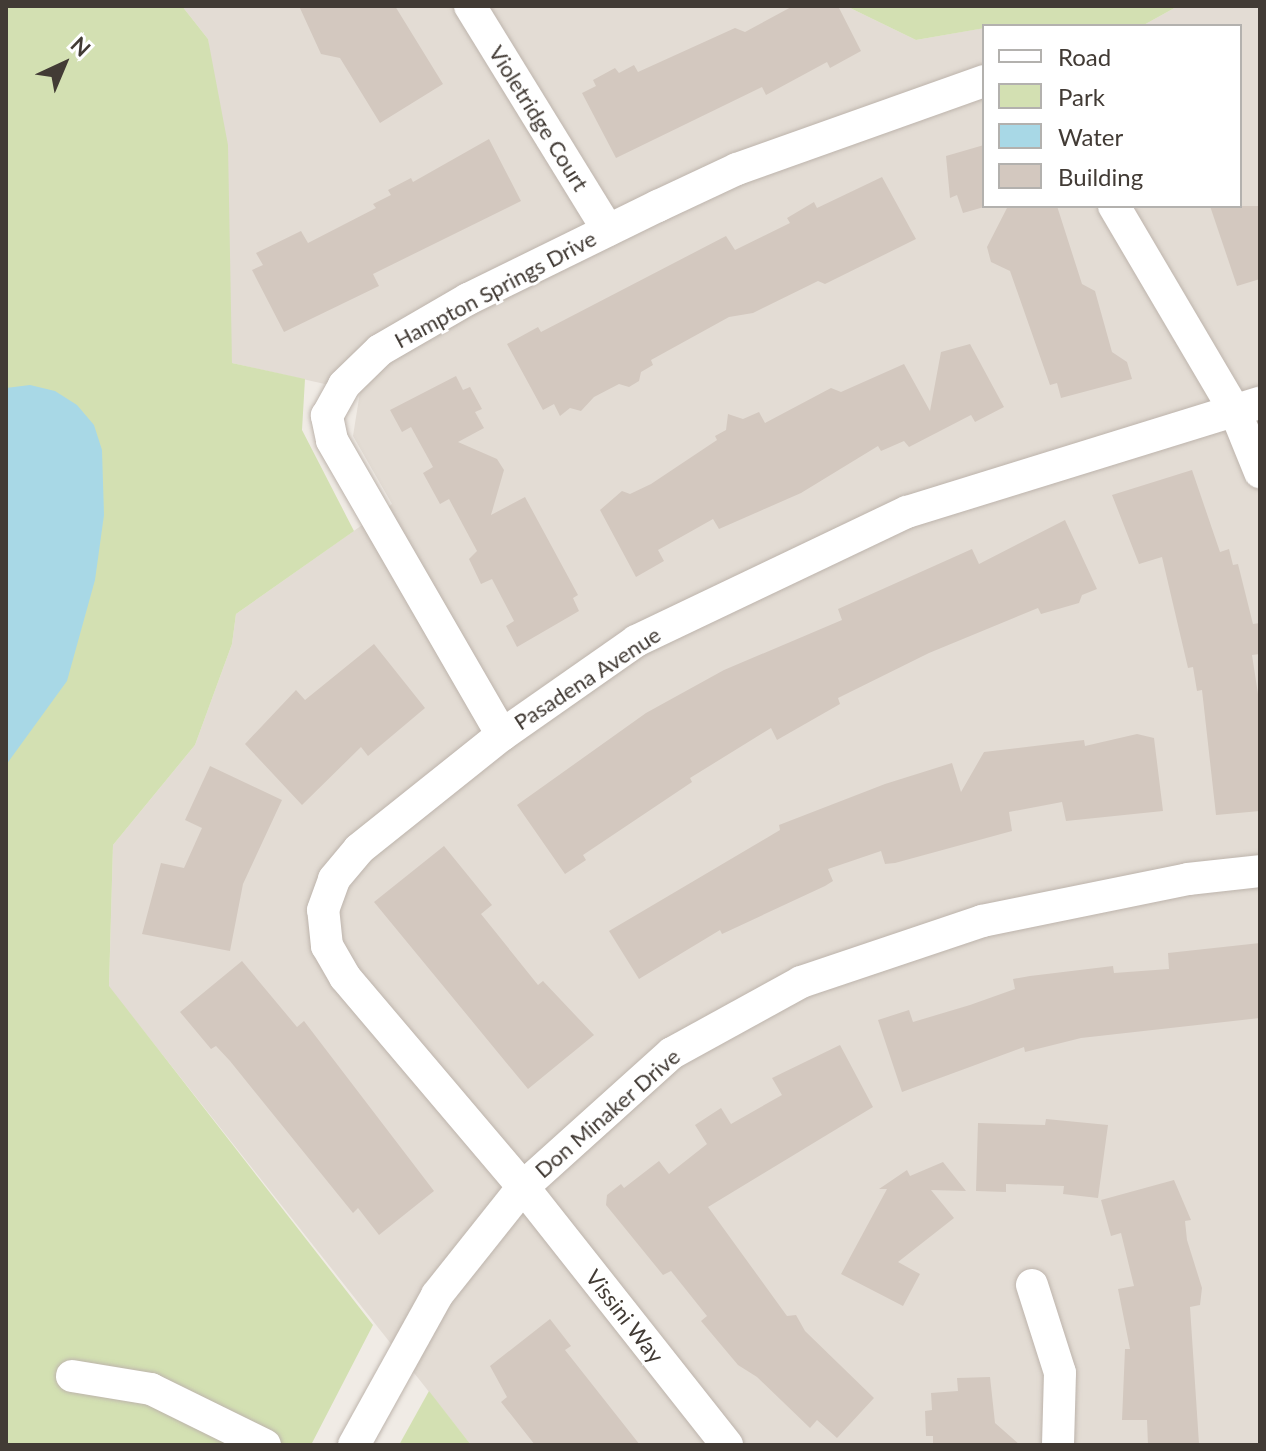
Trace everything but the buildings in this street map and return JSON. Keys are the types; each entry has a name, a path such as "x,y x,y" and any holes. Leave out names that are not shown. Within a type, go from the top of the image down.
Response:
{"street":[{"name":"Violetridge Court","path":"470,6 608,230"},
{"name":"Hampton Springs Drive","path":"502,735 332,440 327,416 344,385 380,350 468,299 608,230 737,169 982,82"},
{"path":"1115,208 1248,408 1260,472"},
{"name":"Pasadena Avenue","path":"523,1187 345,977 327,946 323,910 334,879 359,849 502,735 636,641 907,512 1248,408"},
{"name":"Don Minaker Drive","path":"354,1445 437,1295 523,1187 672,1053 801,982 982,921 1188,879 1260,871"},
{"name":"Vissini Way","path":"523,1187 727,1445"},
{"path":"1032,1285 1060,1373 1058,1445"},
{"path":"72,1376 151,1389 265,1445"}],"shaded area":[{"path":"182,6 846,6 916,40 982,28 982,208 1242,208 1242,24 1146,24 1178,6 1260,6 1260,1445 471,1445 109,987 113,845 195,745 232,644 236,614 392,504 353,436 360,392 232,363 208,39"}],"green space":[{"path":"6,6 182,6 208,39 228,145 232,363 305,379 302,430 354,531 236,614 232,644 195,745 113,845 109,986 373,1325 311,1445 6,1445"},
{"path":"846,6 1178,6 1146,24 982,24 982,29 916,40"},
{"path":"429,1391 471,1445 399,1445"}],"water":[{"path":"30,385 55,391 77,405 94,425 102,450 104,515 95,580 67,681 6,765 6,388"}]}
